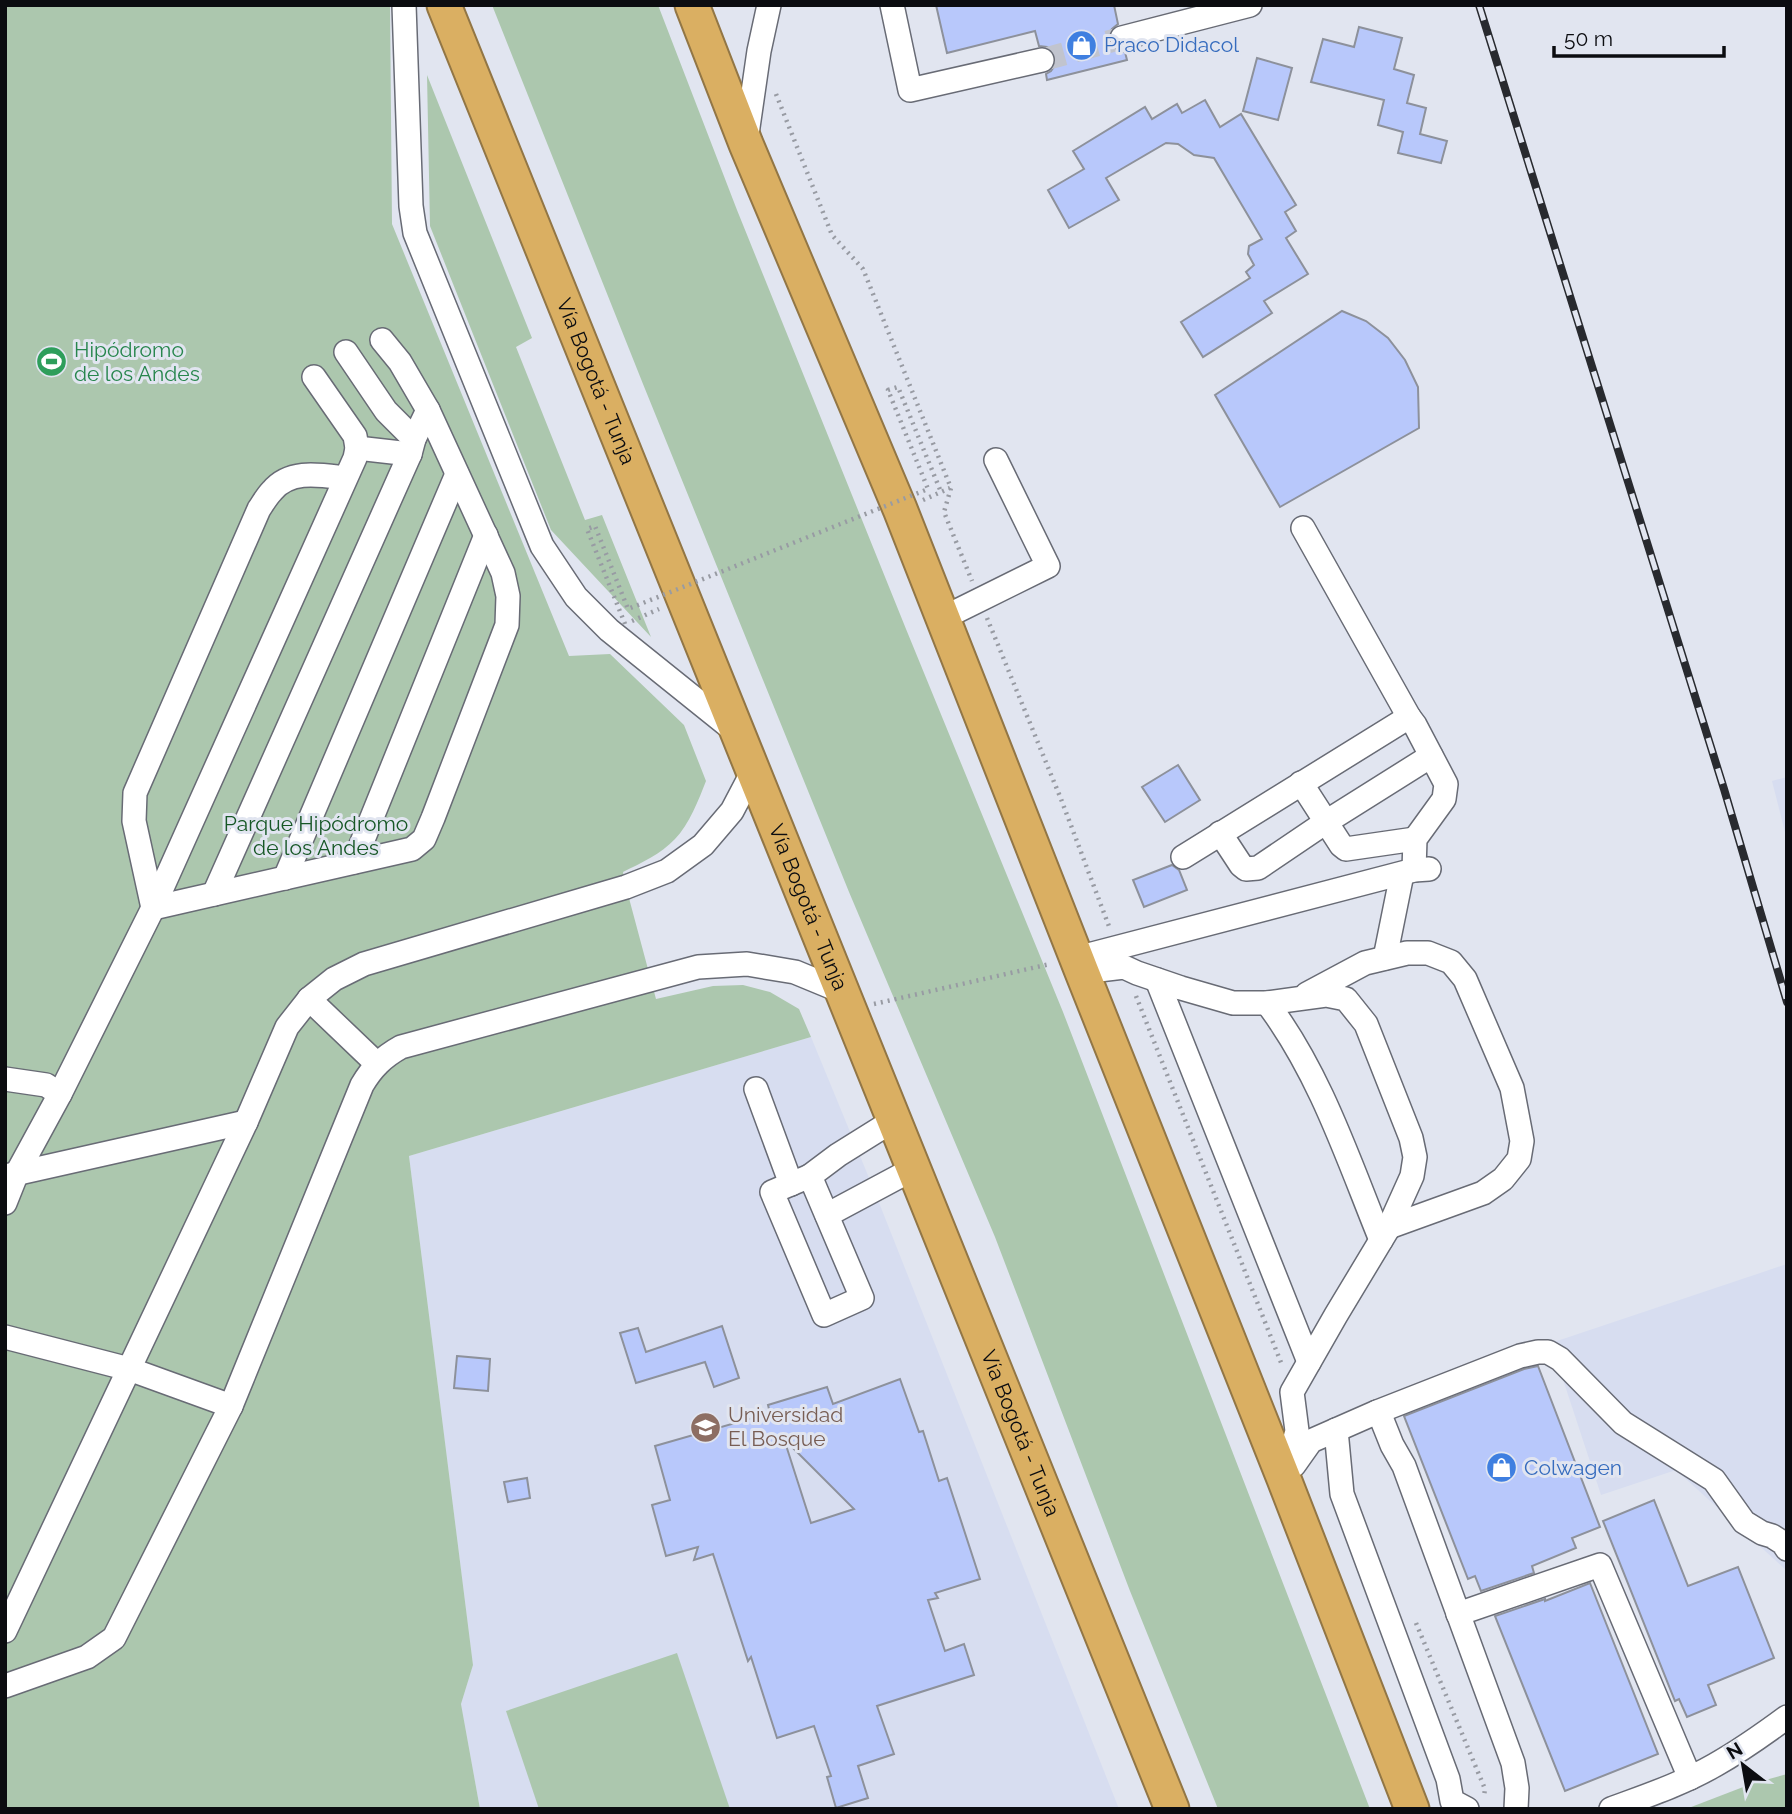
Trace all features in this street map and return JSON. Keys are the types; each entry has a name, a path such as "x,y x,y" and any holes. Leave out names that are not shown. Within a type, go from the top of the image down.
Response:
{"highway":[{"name":"Vía Bogotá - Tunja","path":"444,5 1172,1809"},
{"path":"692,5 746,144 900,509 1412,1809"}],"street":[{"path":"404,5 411,206 415,233 542,546 576,597 609,630 738,733"},
{"path":"746,144 759,51 769,5"},
{"path":"892,5 910,90 1042,60"},
{"path":"1122,38 1250,5"},
{"path":"153,908 412,849 424,839 433,818 507,625 508,596 503,573 428,410 400,362 382,340"},
{"path":"346,352 412,446"},
{"path":"5,1203 11,1175 60,1094 153,908 355,458 355,436 314,377"},
{"path":"214,894 428,410"},
{"path":"357,449 412,446"},
{"path":"943,618 1048,566 996,460"},
{"path":"285,878 457,474"},
{"path":"153,908 135,821 135,793 259,509 273,488 293,476 345,478"},
{"path":"1303,528 1446,784 1444,799 1415,839 1415,871 1385,958"},
{"path":"354,862 486,535"},
{"path":"1182,857 1409,717"},
{"path":"1220,833 1241,865 1246,869 1258,868 1431,756"},
{"path":"5,1631 246,1122 287,1027 309,999 334,979 364,964 626,887 667,871 711,837 732,811 753,771"},
{"path":"1301,783 1340,845 1346,849 1415,839"},
{"path":"1079,965 1120,957 1415,871"},
{"path":"1297,999 1365,963 1385,958 1407,953 1428,953 1451,962 1465,979 1512,1088 1522,1141 1519,1159 1503,1179 1483,1192 1385,1233"},
{"path":"1120,957 1157,980 1233,1003 1268,1003 1326,995 1346,999 1366,1024 1411,1138 1415,1157 1412,1175 1385,1233 1292,1392 1297,1431 1284,1479"},
{"path":"5,1686 87,1657 114,1638 232,1406 362,1085 377,1064 401,1047 698,967 747,964 796,972 845,1001"},
{"path":"1157,980 1309,1363"},
{"path":"309,999 377,1064"},
{"path":"1268,1003 1292,1038 1385,1233"},
{"path":"5,1079 46,1085 60,1094"},
{"path":"757,1090 801,1180 827,1215 862,1298 824,1315 772,1192 801,1180 894,1121"},
{"path":"11,1175 246,1122"},
{"path":"827,1215 913,1169"},
{"path":"5,1337 129,1369 232,1406"},
{"path":"1284,1479 1311,1441 1520,1356 1548,1352 1567,1365 1623,1423 1714,1480 1744,1522 1772,1536 1787,1549"},
{"path":"1377,1412 1404,1466 1513,1763 1517,1788 1516,1809"},
{"path":"1336,1430 1342,1494 1448,1779 1463,1804"},
{"path":"1458,1614 1600,1565 1690,1778"},
{"path":"1611,1809 1715,1766 1787,1717"}],"path":[{"path":"759,51 832,235 863,269 951,488 944,512 1061,799 1120,957 1292,1392"},
{"path":"684,599 625,624 587,529 595,526 628,609 928,489 888,390 898,387 941,492"},
{"path":"845,1001 1079,965"},
{"path":"1416,1622 1485,1789 1463,1804"}],"shaded area":[{"path":"1787,777 1787,840 1772,781"},
{"name":"Universidad El Bosque","path":"811,1037 1119,1809 480,1809 461,1704 473,1665 409,1156"},
{"path":"1787,1264 1786,1570 1676,1470 1601,1495 1551,1343"}],"green space":[{"name":"Parque Hipódromo de los Andes","path":"5,5 390,5 392,224 569,656 610,654 684,725 706,781 689,819 675,839 657,854 623,872 656,999 713,986 743,985 770,992 799,1009 811,1037 409,1156 473,1665 461,1704 480,1809 5,1809"},
{"path":"492,5 658,5 737,210 1063,1012 1370,1809 1218,1809 1130,1591 995,1237 849,892"},
{"path":"427,75 532,338 516,347 585,520 602,515 651,637 551,530 430,226"},
{"path":"677,1653 730,1809 539,1809 506,1711"},
{"path":"1787,1774 1787,1809 1686,1809 1751,1784"}],"building":[{"name":"Praco Didacol","path":"936,5 1114,5 1118,24 1108,35 1108,41 1119,52 1125,52 1127,60 1047,80 1046,74 1055,65 1055,56 1052,50 1039,46 1035,31 947,53"},
{"path":"1359,27 1402,38 1394,69 1414,75 1407,103 1426,108 1420,134 1447,141 1441,163 1398,153 1403,132 1378,125 1384,100 1311,82 1323,39 1354,47"},
{"path":"1257,58 1292,68 1278,120 1243,111"},
{"path":"1205,100 1220,127 1241,114 1296,205 1285,212 1296,231 1286,238 1308,274 1264,301 1272,313 1203,357 1181,322 1250,278 1246,272 1254,265 1248,254 1249,246 1262,239 1214,158 1194,155 1178,144 1166,143 1106,178 1119,200 1069,228 1048,190 1084,169 1073,151 1145,107 1152,119 1177,104 1182,113"},
{"path":"1342,311 1366,321 1388,338 1405,360 1418,387 1419,428 1280,507 1215,395"},
{"path":"1178,765 1200,800 1165,822 1142,787"},
{"path":"1172,865 1179,870 1187,890 1144,907 1133,880"},
{"path":"722,1326 739,1378 714,1387 705,1362 636,1383 620,1333 638,1328 646,1352"},
{"path":"457,1356 490,1359 488,1391 454,1388"},
{"name":"Colwagen","path":"1538,1366 1600,1527 1572,1538 1576,1548 1532,1566 1534,1573 1481,1591 1475,1576 1468,1579 1404,1416"},
{"path":"900,1379 919,1432 923,1431 939,1481 947,1478 980,1579 935,1593 938,1598 928,1600 945,1651 964,1644 974,1675 877,1706 894,1754 858,1766 868,1798 836,1808 827,1777 831,1776 814,1726 777,1738 713,1554 694,1560 698,1547 666,1556 652,1505 670,1500 655,1446 770,1413 768,1405 827,1387 833,1404","holes":["784,1439 854,1509 811,1523"]},
{"path":"527,1478 530,1498 508,1502 504,1482"},
{"name":"Colwagen","path":"1654,1500 1688,1586 1738,1567 1774,1658 1708,1685 1716,1705 1687,1717 1679,1699 1675,1701 1603,1521"},
{"path":"1590,1583 1658,1754 1565,1791 1495,1616 1545,1601"}],"tunnel":[{"path":"1042,60 1122,38"}],"railway":[{"path":"1479,5 1724,789 1787,1002"}],"place":[{"name":"Praco Didacol","path":"1081,45"},
{"name":"Hipódromo de los Andes","path":"51,362"},
{"name":"Universidad El Bosque","path":"705,1427"},
{"name":"Colwagen","path":"1501,1468"}]}
